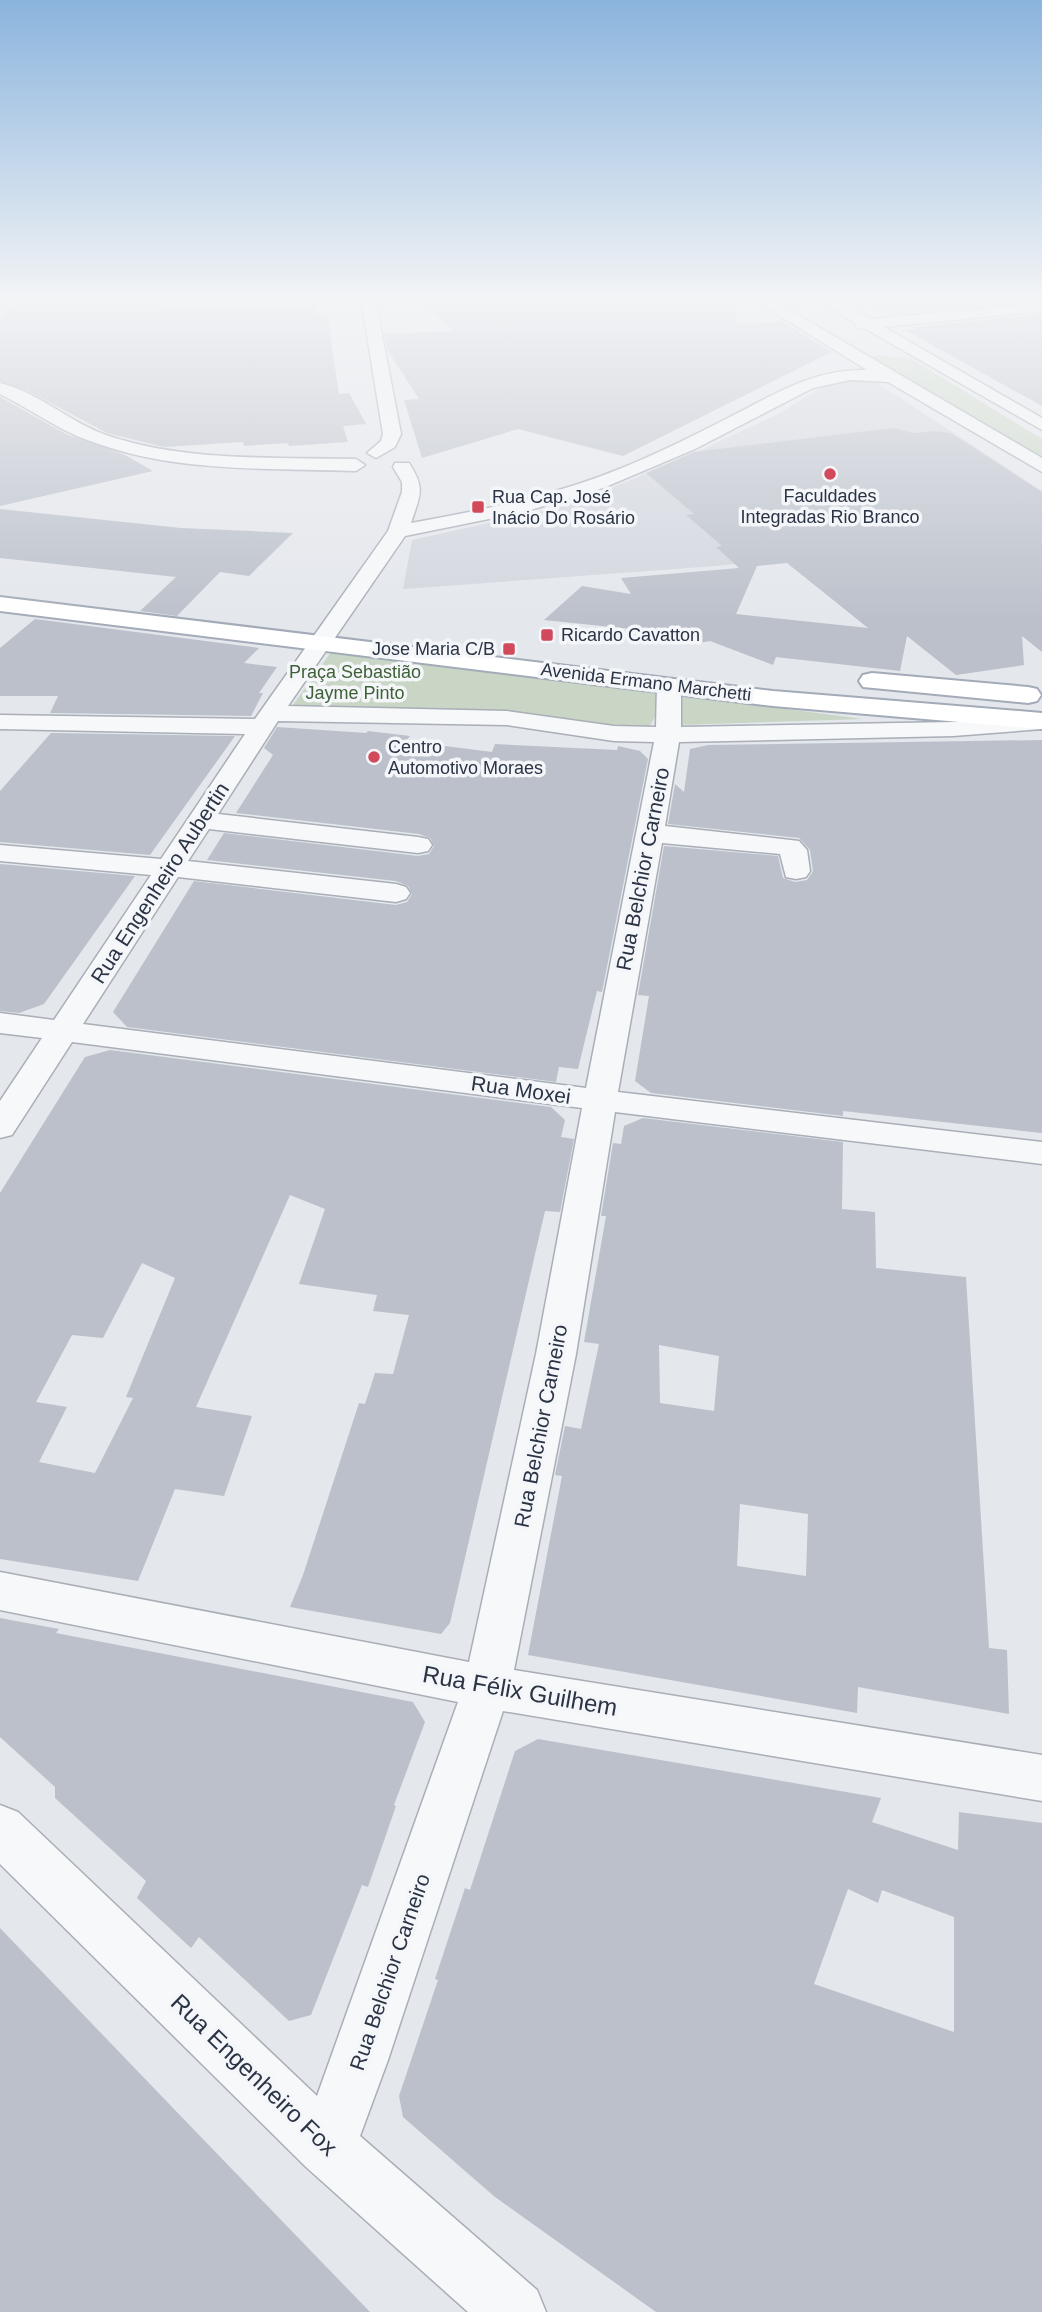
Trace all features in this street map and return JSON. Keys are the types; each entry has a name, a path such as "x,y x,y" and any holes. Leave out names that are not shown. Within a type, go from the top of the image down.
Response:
{"main road":[{"name":"Avenida Ermano Marchetti","path":"0,585 330,631 669,686 963,718 1042,722"},
{"name":"Avenida Ermano Marchetti","path":"0,604 552,646"},
{"path":"844,679 1042,695"}],"street":[{"path":"35,406 102,440 175,456 371,467 405,458 407,461 402,467 411,482 408,504"},
{"path":"371,467 390,443 392,434 386,406"},
{"path":"398,531 564,496 632,471 763,406"},
{"path":"942,406 1042,466"},
{"path":"1009,406 1042,425"},
{"path":"371,467 408,504"},
{"name":"Rua Engenheiro Aubertin","path":"0,1127 266,720 398,531 408,504"},
{"name":"Rua Belchior Carneiro","path":"327,2146 360,2060 487,1687 556,1354 667,735 671,711 669,686"},
{"path":"0,722 333,717 511,718 588,732 667,735 953,729 1042,722"},
{"path":"202,820 418,845"},
{"path":"649,832 789,847 793,850 796,871"},
{"path":"0,853 396,893"},
{"name":"Rua Moxei","path":"0,1023 600,1100 1042,1153"},
{"name":"Rua Félix Guilhem","path":"0,1591 487,1687 1042,1778"},
{"name":"Rua Engenheiro Fox","path":"0,1829 327,2146 515,2312"}],"shaded area":[{"name":"Faculdades Integradas Rio Branco","path":"791,406 912,406 1042,491 1042,528 716,566 403,589 412,540 570,505 686,457"}],"green space":[{"path":"950,406 988,406 1042,439 1042,462"},
{"name":"Praça Sebastião Jayme Pinto","path":"331,652 654,692 662,703 650,726 590,727 514,712 371,711 293,705"},
{"path":"680,695 863,719 680,725"}],"building":[{"path":"0,406 16,406 66,434 125,455 153,471 0,506"},
{"path":"56,406 356,406 366,424 343,426 348,442 289,446 288,443 244,446 243,442 164,447 107,433"},
{"path":"406,406 724,406 623,456 518,429 422,458"},
{"path":"893,428 914,433 951,433 1042,492 1042,652 1022,636 1024,665 956,675 907,636 900,671 776,657 773,665 710,641 699,643 689,635 544,620 582,586 631,594 621,578 739,568 716,547 722,546 686,515 694,514 646,473 694,452","holes":["787,563 868,628 736,614 757,566"]},
{"path":"0,509 181,528 293,533 249,576 220,572 177,616 140,611 176,577 0,558"},
{"path":"35,619 259,648 244,663 277,667 259,693 263,693 251,716 50,713 58,696 0,696 0,648"},
{"path":"277,727 368,731 410,736 406,741 492,752 495,744 617,750 618,746 640,751 648,759 602,992 597,991 578,1069 559,1067 556,1082 127,1027 113,1012 194,881 396,905 407,902 412,894 408,886 396,881 207,860 224,833 418,856 429,854 434,846 430,838 419,834 236,813 273,755 264,748"},
{"path":"51,733 235,736 150,855 0,842 0,791"},
{"path":"1042,740 1042,1133 843,1111 843,1116 651,1093 635,1081 649,996 638,995 664,846 778,856 783,878 795,882 807,880 813,871 810,850 799,838 668,824 675,784 684,792 690,749 708,745"},
{"path":"0,864 135,876 44,1004 19,1013 0,1011"},
{"path":"110,1050 551,1107 565,1120 561,1137 574,1139 560,1212 545,1211 450,1623 441,1634 290,1607 359,1403 365,1404 375,1373 393,1374 409,1315 373,1311 377,1295 299,1284 325,1209 290,1195 196,1407 252,1416 224,1496 175,1489 138,1581 0,1559 0,1193 85,1057","holes":["142,1263 175,1278 126,1397 133,1398 95,1473 39,1462 67,1407 36,1402 72,1335 103,1338"]},
{"path":"643,1118 843,1142 842,1209 875,1212 876,1268 966,1277 989,1648 1007,1650 1009,1714 858,1687 857,1713 528,1655 562,1476 555,1475 565,1426 581,1429 599,1344 584,1342 606,1216 601,1216 613,1143 621,1144 624,1126","holes":["659,1345 719,1356 714,1411 660,1403","740,1504 808,1514 806,1576 737,1566"]},
{"path":"0,1618 59,1629 56,1633 413,1702 425,1722 394,1805 396,1806 368,1887 362,1885 311,2015 289,2021 199,1937 191,1948 137,1898 146,1881 55,1798 55,1787 0,1737"},
{"path":"538,1739 881,1798 872,1822 958,1850 959,1812 1042,1823 1042,2312 656,2312 495,2197 403,2117 399,2096 465,1888 470,1890 515,1751","holes":["848,1889 878,1903 882,1890 954,1917 954,2032 814,1984"]},
{"path":"0,1928 173,2108 370,2312 0,2312"}],"place":[{"name":"Faculdades Integradas Rio Branco","path":"830,474"},
{"name":"Rua Cap. José Inácio Do Rosário","path":"478,507"},
{"name":"Ricardo Cavatton","path":"547,635"},
{"name":"Jose Maria C/B","path":"509,649"},
{"name":"Centro Automotivo Moraes","path":"374,757"}]}
